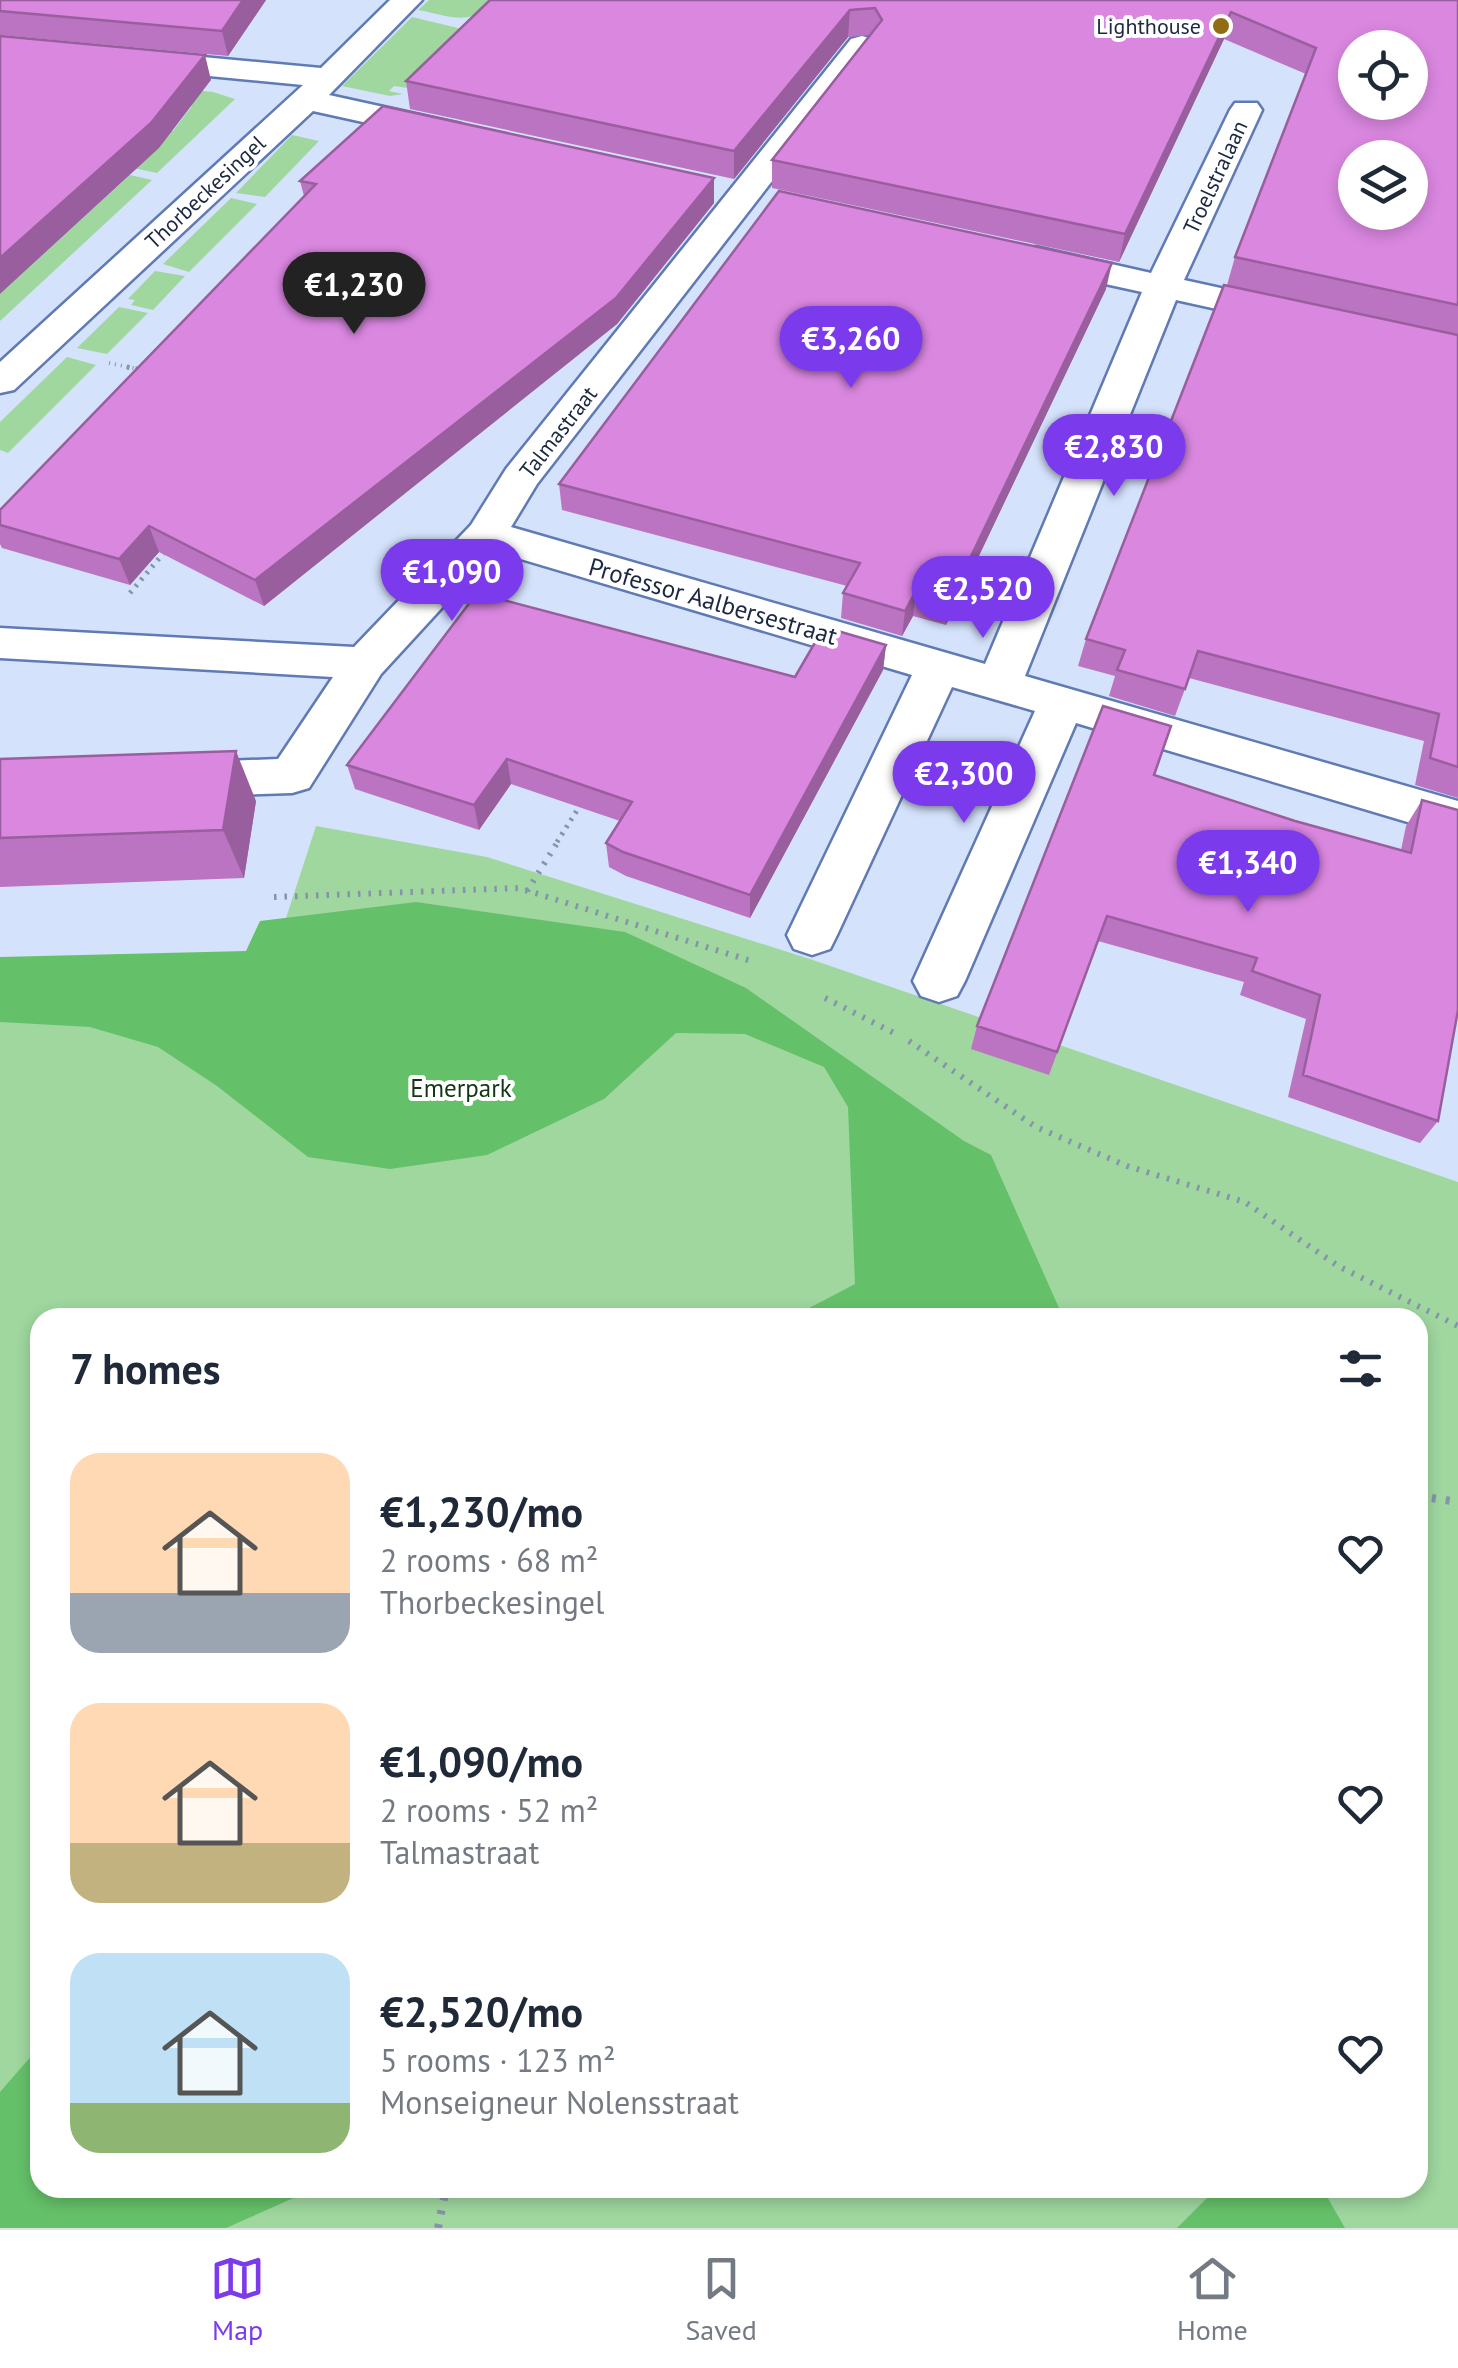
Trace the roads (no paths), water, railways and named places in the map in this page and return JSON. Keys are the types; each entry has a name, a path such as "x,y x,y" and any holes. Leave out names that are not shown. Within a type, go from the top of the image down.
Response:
{"street":[{"name":"Thorbeckesingel","path":"0,382 317,89 407,0"},
{"path":"745,195 862,45"},
{"path":"0,47 317,89 479,137"},
{"name":"Troelstralaan","path":"999,684 1163,286 1246,110"},
{"path":"707,186 783,203"},
{"name":"Talmastraat","path":"138,782 292,776 365,663 486,534 520,478 745,195"},
{"path":"1011,253 1329,323"},
{"name":"Professor Aalbersestraat","path":"486,534 1458,819"},
{"path":"0,643 365,663"},
{"path":"812,935 938,668"},
{"path":"938,981 1062,702"}],"place":[{"name":"Lighthouse","path":"1221,26"}],"park label":[{"name":"Emerpark","path":"461,1088"}]}
